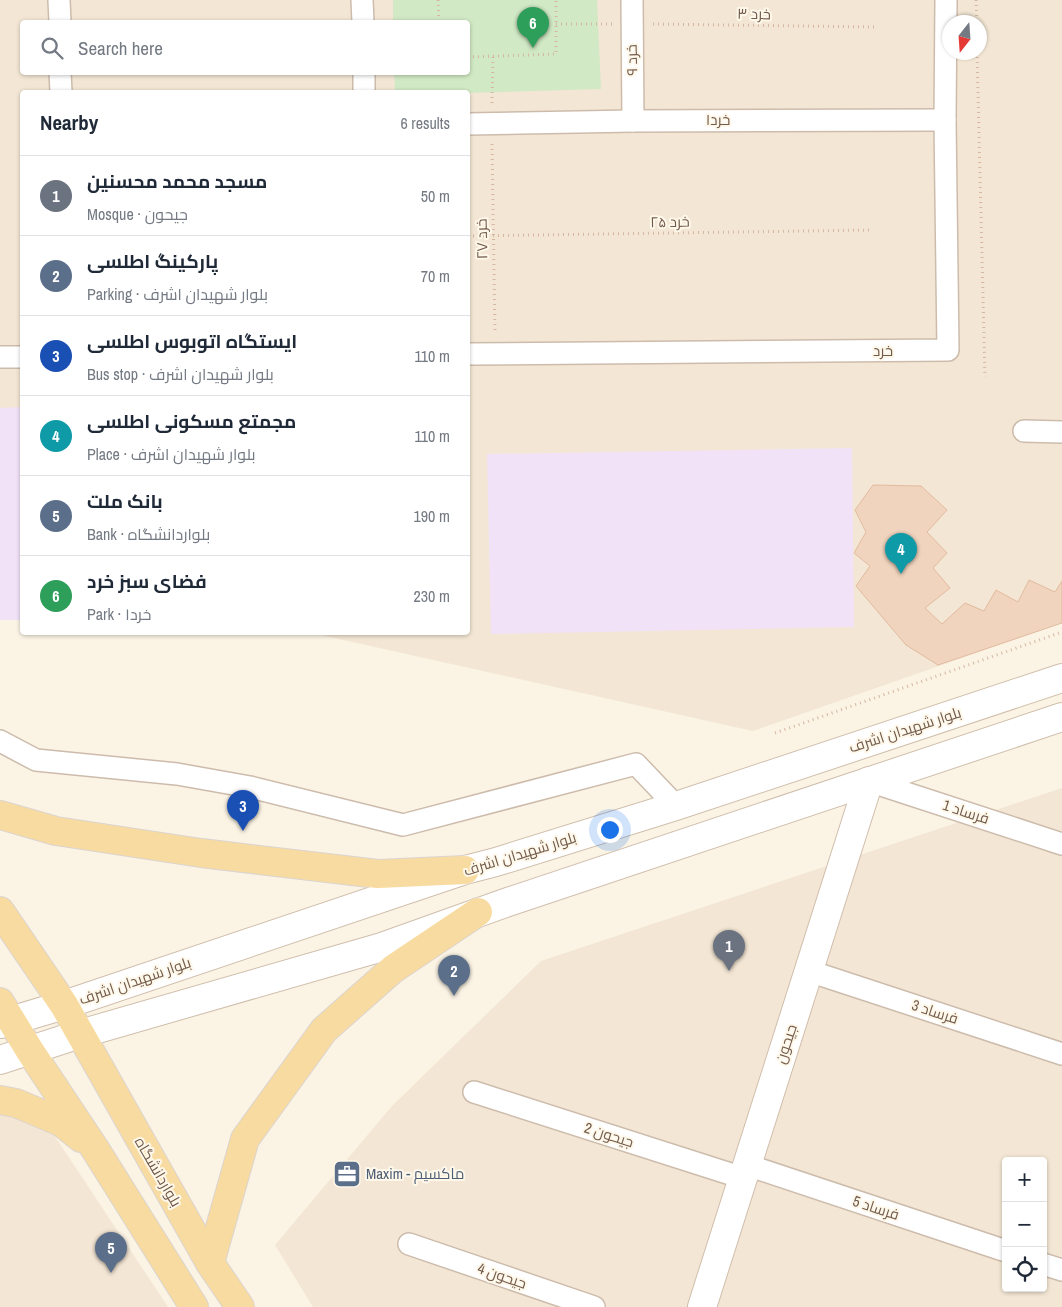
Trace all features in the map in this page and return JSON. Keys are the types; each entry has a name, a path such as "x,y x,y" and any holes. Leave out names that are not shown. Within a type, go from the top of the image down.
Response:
{"main road":[{"name":"بلوار شهیدان اشرف","path":"4,1016 64,1005 465,870 676,806 1062,678"},
{"path":"0,1060 80,1034 382,947 478,912 1062,717"},
{"name":"جیحون","path":"702,1307 869,781"},
{"path":"0,815 56,831 221,856 378,874 465,870"},
{"name":"بلواردانشگاه","path":"0,911 64,1005 210,1262 240,1307"},
{"path":"210,1262 245,1139 324,1030 393,969 478,912"},
{"path":"4,1016 30,1051 95,1149 194,1307"},
{"path":"0,1100 16,1103 60,1122 95,1149"}],"street":[{"path":"60,0 60,20"},
{"path":"362,0 363,20"},
{"name":"خرد ۹","path":"632,0 633,121"},
{"name":"خرد","path":"470,354 948,350 945,120 946,0"},
{"path":"60,75 60,90"},
{"path":"364,75 364,90"},
{"name":"خرد۱","path":"470,124 633,121 945,120"},
{"path":"0,357 20,357"},
{"path":"1024,431 1062,432"},
{"path":"0,741 36,760 177,774 241,785 403,825 636,764 676,806"},
{"name":"فرساد 1","path":"869,781 1062,844"},
{"name":"فرساد 3","path":"809,971 1062,1054"},
{"name":"جیحون 2","path":"474,1092 745,1172"},
{"name":"فرساد 5","path":"745,1172 1002,1250"},
{"name":"جیحون 4","path":"409,1244 594,1307"},
{"path":"1047,1265 1062,1270"}],"path":[{"path":"438,0 439,20"},
{"path":"470,57 556,54 556,0"},
{"path":"976,0 976,15"},
{"name":"خرد ۳","path":"556,24 875,27"},
{"name":"خرد ۲۷","path":"493,56 491,124 495,354"},
{"path":"977,60 985,377"},
{"name":"خرد ۲۵","path":"470,236 873,230"},
{"path":"775,733 1062,632"}],"shaded area":[{"path":"0,0 1062,0 1062,623 753,731 321,635 470,635 470,90 20,90 20,620 0,620"},
{"path":"20,407 20,620 0,620 0,408"},
{"path":"852,448 854,627 491,634 487,454"},
{"path":"1062,788 1062,1307 313,1307 275,1245 392,1106 541,961"},
{"path":"0,1107 42,1117 168,1307 0,1307"}],"green space":[{"path":"393,0 597,0 601,89 470,93 470,90 395,90 394,75 470,75 470,20 393,20"}],"building":[{"path":"873,485 921,486 947,510 927,532 947,553 933,568 950,588 925,608 942,624 965,603 984,611 996,590 1018,602 1029,580 1055,592 1062,581 1062,623 938,665 906,645 856,586 870,566 854,553 866,532 855,510"}],"place":[{"name":"فضای سبز خرد","path":"533,48"},
{"name":"مجمتع مسکونی اطلسی","path":"901,574"},
{"name":"ایستگاه اتوبوس اطلسی","path":"243,831"},
{"name":"مسجد محمد محسنین","path":"729,971"},
{"name":"پارکینگ اطلسی","path":"454,996"},
{"name":"Maxim - ماکسیم","path":"347,1174"},
{"name":"بانک ملت","path":"111,1273"}]}
